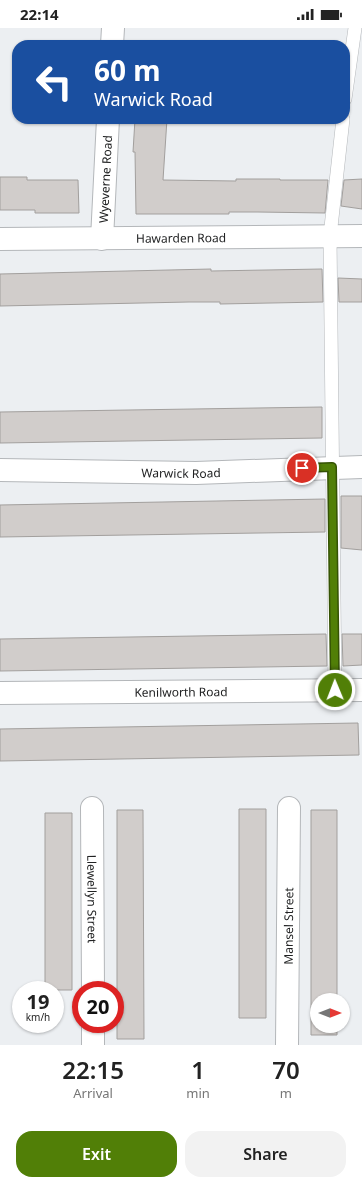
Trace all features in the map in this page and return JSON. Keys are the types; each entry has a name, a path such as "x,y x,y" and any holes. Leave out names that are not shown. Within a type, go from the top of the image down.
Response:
{"street":[{"path":"112,40 113,28"},
{"name":"Wyeverne Road","path":"102,239 108,124"},
{"name":"Hawarden Road","path":"0,239 362,236"},
{"name":"Warwick Road","path":"0,470 196,473 362,467"},
{"name":"Kenilworth Road","path":"0,693 362,690"},
{"name":"Llewellyn Street","path":"92,808 93,981"},
{"name":"Mansel Street","path":"287,1045 289,808"},
{"path":"93,1033 93,1045"}],"lane":[{"path":"350,64 355,28"},
{"path":"335,690 330,236 342,124"}],"building":[{"path":"135,124 167,124 163,180 328,180 325,213 229,212 229,214 136,214 135,152 133,152"},
{"path":"0,177 27,177 27,180 78,180 79,213 35,213 35,210 0,210"},
{"path":"362,179 362,209 341,206 344,180"},
{"path":"211,269 211,271 322,269 323,302 220,304 220,302 189,302 0,306 0,274"},
{"path":"338,278 362,279 362,302 339,302"},
{"path":"322,407 322,438 0,443 0,412"},
{"path":"341,496 362,496 362,550 341,548"},
{"path":"325,499 325,532 0,537 0,505"},
{"path":"326,634 327,666 0,671 0,639"},
{"path":"342,634 362,634 362,665 343,666"},
{"path":"358,723 359,755 0,761 0,729"},
{"path":"239,809 266,809 266,1018 239,1018"},
{"path":"117,810 143,810 144,1039 117,1039 117,1033 124,1033 124,981 117,981"},
{"path":"311,810 337,810 337,993 311,993"},
{"path":"45,813 72,813 72,990 64,990 64,981 45,981"},
{"path":"311,1033 337,1033 337,1035 311,1035"}],"route":[{"path":"302,468 332,467 335,690"}]}
